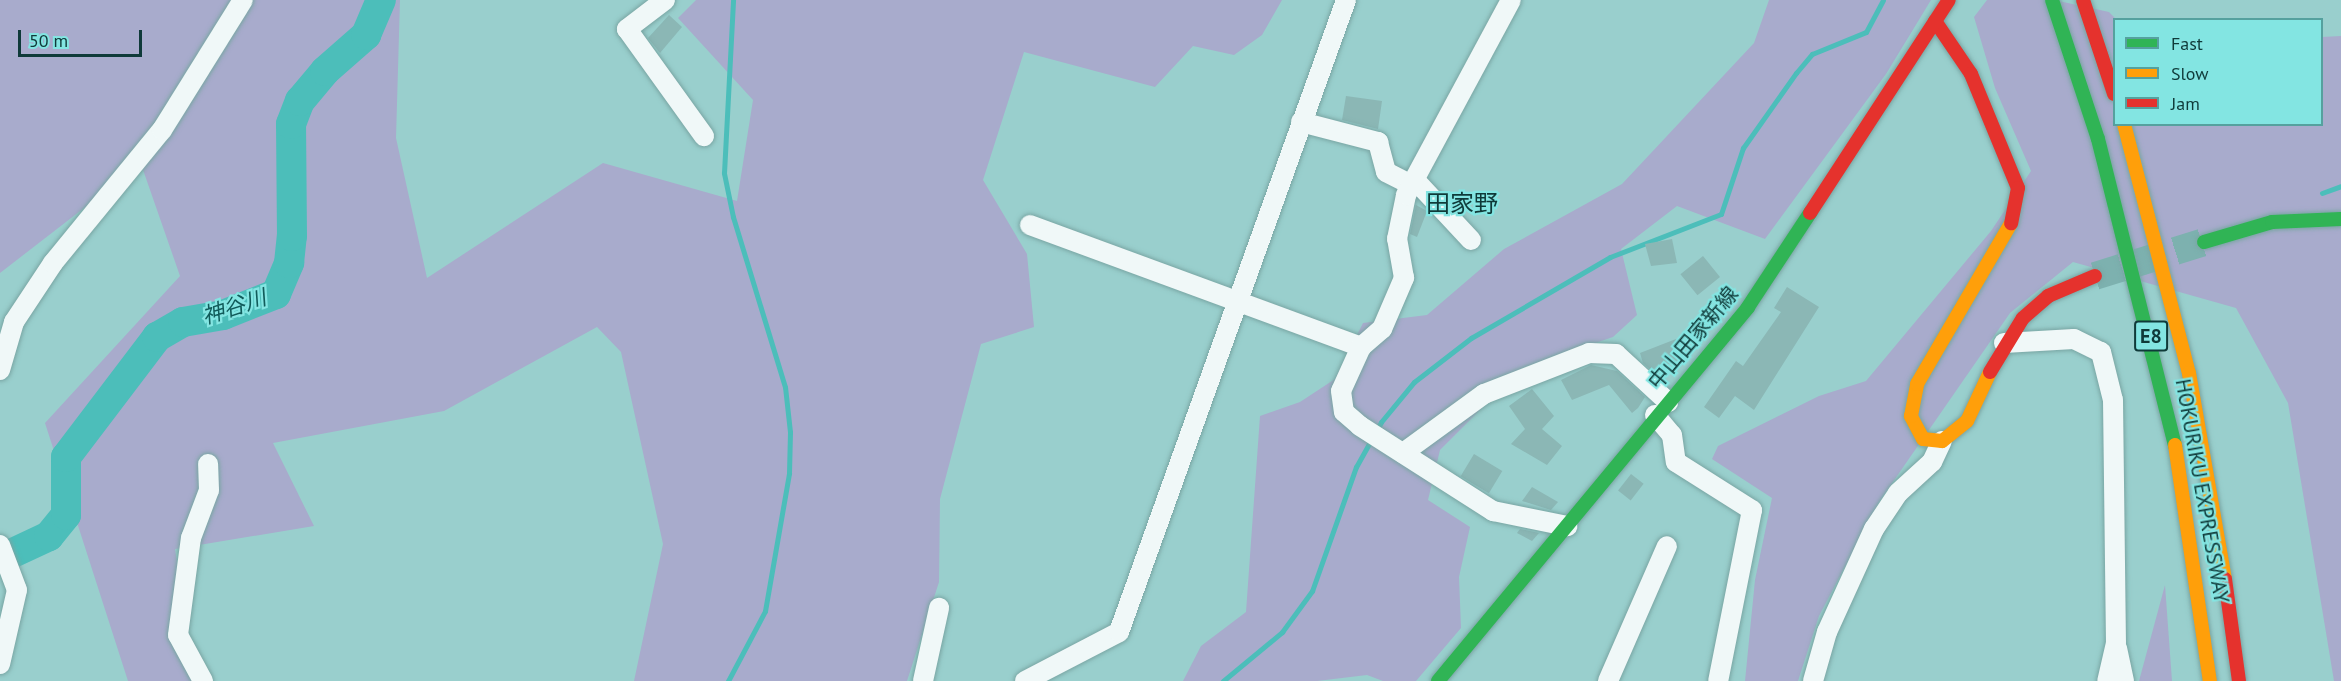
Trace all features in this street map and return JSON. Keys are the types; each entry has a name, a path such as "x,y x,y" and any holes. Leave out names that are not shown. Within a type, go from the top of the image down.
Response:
{"main road":[{"name":"中山田家新線","path":"1438,681 1567,526 1661,408 1748,307 1949,0"},
{"name":"HOKURIKU EXPRESSWAY","path":"2052,0 2098,139 2160,371 2185,496 2210,681"},
{"path":"2083,0 2113,88"},
{"path":"1935,21 1971,74 2018,188 2012,221 1917,384 1911,416 1923,440 1942,441 1968,421 2004,344 2049,296 2095,276"},
{"name":"HOKURIKU EXPRESSWAY","path":"2125,126 2189,373 2213,494 2239,681"},
{"path":"2204,242 2272,222 2341,219"}],"street":[{"path":"0,370 14,322 53,263 162,130 243,0"},
{"path":"665,0 627,29 704,136"},
{"path":"1025,681 1119,632 1241,301 1301,122 1346,0"},
{"path":"1511,0 1413,182 1397,239 1404,278 1382,329 1361,347 1341,391 1344,412 1493,511 1567,526"},
{"path":"1301,122 1378,142 1386,172 1413,182 1471,240"},
{"path":"1030,225 1361,347"},
{"path":"2004,344 2074,339 2101,352 2113,400 2116,643 2124,681"},
{"path":"1403,453 1484,394 1589,353 1616,354 1661,408 1672,435 1676,462 1752,510 1718,681"},
{"path":"1813,681 1827,632 1874,529 1898,493 1932,462 1942,441"},
{"path":"203,681 178,635 190,538 209,490 208,464"},
{"path":"0,545 18,590 0,664"},
{"path":"1608,681 1667,546"},
{"path":"923,681 939,608"},
{"path":"2107,681 2116,643"}],"shaded area":[{"path":"0,0 400,0 396,138 427,278 603,163 737,201 753,100 678,18 696,0 1282,0 1262,35 1234,55 1193,46 1155,87 1024,52 983,180 1027,254 1034,327 981,344 940,499 939,582 907,681 634,681 663,544 621,352 597,327 444,411 273,443 314,526 175,549 196,681 128,681 45,423 180,276 141,164 0,273"},
{"path":"1769,0 1931,0 1886,74 1765,239 1677,206 1621,249 1637,315 1613,337 1522,368 1440,450 1428,500 1470,527 1459,577 1461,628 1416,681 1383,681 1367,675 1317,681 1183,681 1201,646 1246,612 1260,416 1300,402 1335,379 1363,323 1427,315 1504,249 1622,184 1754,43"},
{"path":"1987,0 2054,0 2109,12 2115,18 2113,18 2113,126 2323,126 2323,37 2341,36 2341,681 2334,681 2288,403 2236,308 2073,262 2010,313 1879,502 1819,616 1798,681 1745,681 1755,580 1772,498 1712,459 1718,446 1819,396 1866,381 1991,231 2031,171 1995,88 1974,17"},
{"path":"2165,585 2172,681 2139,681"}],"building":[{"path":"669,15 682,27 660,53 648,38"},
{"path":"1346,96 1382,101 1378,129 1342,120"},
{"path":"1416,205 1427,211 1417,237 1410,234"},
{"path":"1672,239 1677,263 1651,266 1645,244"},
{"path":"1703,256 1720,277 1697,295 1680,274"},
{"path":"1787,287 1819,307 1754,410 1735,396 1719,418 1704,407 1736,361 1743,366 1781,312 1774,308"},
{"path":"1676,339 1683,359 1652,371 1643,363 1640,353"},
{"path":"1591,365 1617,371 1645,397 1638,408 1632,413 1609,385 1572,400 1561,380"},
{"path":"1532,389 1554,416 1542,429 1562,446 1547,465 1511,444 1525,429 1509,406"},
{"path":"1474,454 1502,471 1489,493 1461,476"},
{"path":"1631,474 1644,484 1631,500 1618,491"},
{"path":"1532,487 1558,502 1551,510 1522,501"},
{"path":"1520,529 1539,533 1532,541 1517,533"}],"waterway":[{"name":"神谷川","path":"0,559 49,536 66,515 66,457 157,337 183,322 223,315 276,294 289,263 292,236 291,124 300,101 325,71 366,35 381,0"},
{"path":"728,681 765,611 789,473 790,432 785,387 733,217 724,173 733,0"},
{"path":"1223,681 1282,632 1312,591 1356,467 1381,422 1414,382 1471,338 1610,257 1721,214 1743,148 1796,73 1812,54 1866,32 1883,0"},
{"path":"2322,193 2341,186"}],"tunnel":[{"path":"2095,276 2204,242"}],"traffic: fast":[{"path":"2052,0 2098,139 2175,445"},
{"path":"1438,681 1748,307 1810,213"},
{"path":"2204,242 2272,222 2341,219"}],"traffic: slow":[{"path":"2125,126 2189,373 2225,579"},
{"path":"1990,372 1967,421 1942,441 1923,439 1911,416 1917,384 2011,223"},
{"path":"2175,445 2210,681"}],"traffic: jam":[{"path":"1810,213 1949,0"},
{"path":"2083,0 2113,91"},
{"path":"1935,21 1971,74 2018,188 2011,223"},
{"path":"1990,372 2023,318 2048,296 2095,276"},
{"path":"2225,579 2239,681"}],"district":[{"name":"田家野","path":"1462,204"}]}
